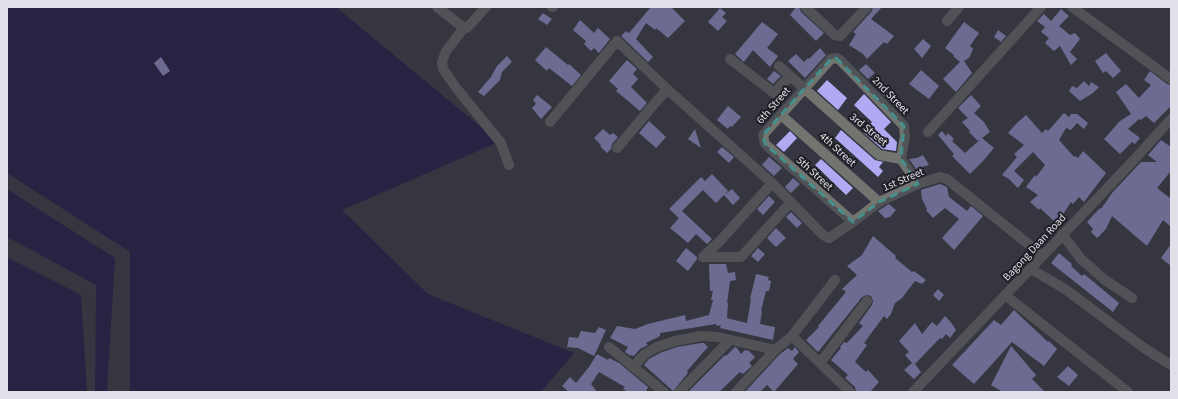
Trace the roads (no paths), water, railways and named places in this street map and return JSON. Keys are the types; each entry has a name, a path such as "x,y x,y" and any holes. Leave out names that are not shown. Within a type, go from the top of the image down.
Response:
{"street":[{"path":"437,7 464,28"},
{"path":"486,7 467,28 464,28 446,51 442,62 443,69 457,89 501,143 509,165"},
{"path":"805,7 835,35 840,36 867,7"},
{"path":"948,20 959,7"},
{"path":"928,132 1041,7"},
{"path":"1072,7 1171,79"},
{"path":"550,122 616,41 667,89 772,183 792,202 741,258 703,257 720,241 772,183"},
{"name":"6th Street","path":"763,139 763,135 804,88 831,59 836,58"},
{"name":"2nd Street","path":"836,58 840,60 904,126 905,136 900,159"},
{"path":"730,59 774,93 790,76"},
{"name":"6th Street","path":"779,66 804,88"},
{"name":"3rd Street","path":"804,88 880,155 900,159"},
{"path":"617,148 667,89"},
{"name":"4th Street","path":"781,114 879,202"},
{"name":"Bagong Daan Road","path":"913,392 1031,269 1042,255 1133,161 1171,119"},
{"name":"5th Street","path":"763,139 765,144 853,222"},
{"path":"900,159 918,184"},
{"name":"1st Street","path":"792,202 822,235 829,238 879,202 918,184 940,177 947,179 1042,255"},
{"path":"1062,234 1080,259 1105,280 1132,298"},
{"path":"1031,269 1065,289 1144,348 1171,365"},
{"path":"736,392 775,350 792,336 836,280"},
{"path":"1005,295 1128,392"},
{"path":"820,363 867,301"},
{"path":"633,367 645,354 657,347 675,341 701,336 718,337 775,350"},
{"path":"792,336 850,392"},
{"path":"679,392 730,340"},
{"path":"609,347 664,392"}]}
